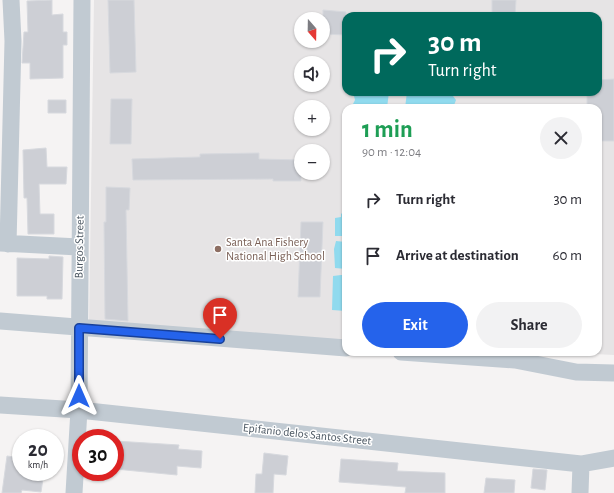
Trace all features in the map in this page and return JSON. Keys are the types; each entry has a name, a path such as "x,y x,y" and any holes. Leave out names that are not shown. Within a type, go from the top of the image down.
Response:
{"street":[{"path":"11,0 13,41 6,73 4,244 80,247"},
{"name":"Burgos Street","path":"74,493 79,410 82,0"},
{"path":"0,321 342,348"},
{"path":"458,356 515,360 576,372 614,373"},
{"name":"Epifanio delos Santos Street","path":"0,405 79,410 581,464 614,458"},
{"path":"580,493 581,464"}],"shaded area":[{"name":"Santa Ana Fishery National High School","path":"94,0 614,0 614,355 602,354 602,104 342,104 342,340 89,325"}],"water":[{"path":"354,96 388,96 388,104 353,104 355,100"},
{"path":"406,96 453,96 456,100 454,104 406,104"},
{"path":"342,213 342,236 335,236 335,218 341,217"},
{"path":"336,241 342,242 342,269 335,268 334,249"},
{"path":"342,275 342,311 332,310 333,276"}],"building":[{"path":"52,0 52,15 63,14 63,32 67,32 67,45 63,45 63,78 30,79 30,63 22,63 24,32 28,32 27,1"},
{"path":"108,0 134,0 136,72 110,73"},
{"path":"492,0 516,0 515,12 492,12"},
{"path":"323,10 346,12 342,12 342,35 330,34 330,12 323,12"},
{"path":"614,79 614,141 602,141 602,104 587,104 587,96 602,96 602,80"},
{"path":"111,99 132,99 131,144 110,144"},
{"path":"48,100 66,100 66,113 48,113"},
{"path":"46,148 47,167 67,167 66,184 39,184 40,214 54,214 54,234 28,234 27,198 24,198 23,150"},
{"path":"259,153 259,159 294,160 294,180 301,181 273,181 273,179 133,180 132,159 200,157 200,154"},
{"path":"106,187 130,188 129,210 126,210 128,321 105,319 104,222 106,222"},
{"path":"301,222 323,222 320,297 298,297"},
{"path":"49,256 63,257 62,299 47,299 47,296 17,296 17,258 49,259"},
{"path":"124,442 179,445 178,449 202,451 201,468 177,466 177,475 124,470"},
{"path":"264,453 288,456 286,475 274,474 273,493 255,493 256,474 262,474"},
{"path":"7,456 12,457 12,481 43,481 41,492 22,490 21,493 2,493"},
{"path":"341,459 398,463 397,471 445,473 445,493 405,493 406,487 339,482"},
{"path":"533,469 547,470 545,490 531,488"},
{"path":"486,478 515,480 514,493 484,493"}],"place":[{"name":"Santa Ana Fishery National High School","path":"218,249"}],"route":[{"path":"79,396 79,328 220,339"}]}
